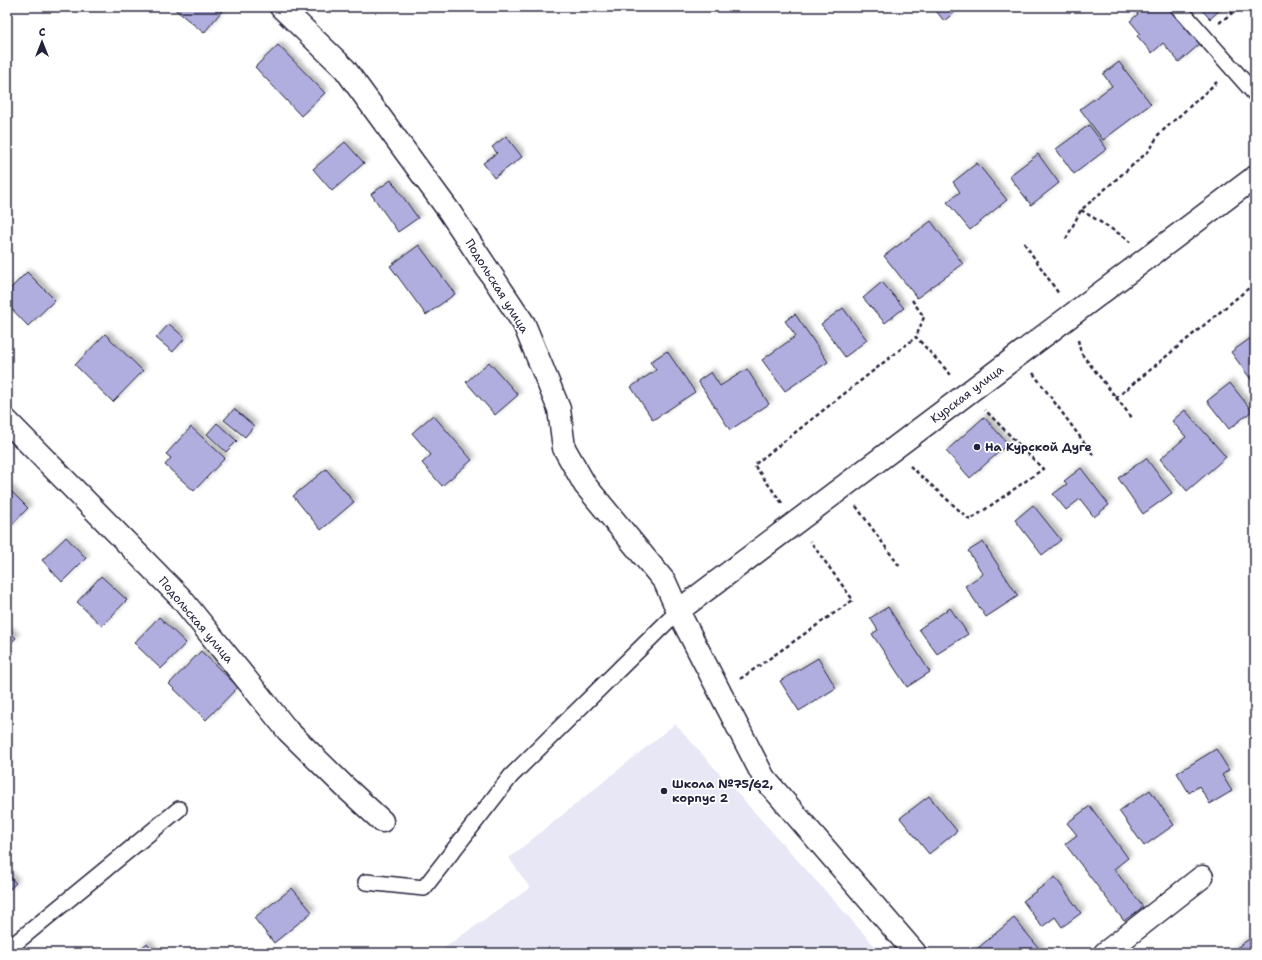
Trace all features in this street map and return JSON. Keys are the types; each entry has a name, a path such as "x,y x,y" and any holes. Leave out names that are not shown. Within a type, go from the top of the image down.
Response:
{"street":[{"name":"Подольская улица","path":"281,7 345,69 449,211 524,324 559,408 564,448 585,485 665,582 678,611 764,778 915,953"},
{"name":"Курская улица","path":"678,611 1255,177"},
{"name":"Подольская улица","path":"7,421 180,597 288,731 382,821"},
{"path":"1105,953 1202,877"}],"lane":[{"path":"1178,7 1255,94"},
{"path":"366,882 424,888 511,776 678,611"},
{"path":"7,950 179,809"}],"path":[{"path":"1204,36 1240,7"},
{"path":"1066,239 1081,210 1150,150 1158,135 1232,68"},
{"path":"1081,210 1126,238 1144,260"},
{"path":"1116,398 1255,283"},
{"path":"912,300 924,317 916,337"},
{"path":"1019,355 1094,456"},
{"path":"892,450 970,520 1042,469 968,393"},
{"path":"843,487 900,567"}],"shaded area":[{"name":"Школа №75/62, корпус 2","path":"675,724 881,953 438,952 530,888 509,858"}],"building":[{"path":"172,7 225,7 204,33"},
{"path":"933,7 961,7 944,21"},
{"path":"1132,7 1167,7 1200,44 1179,62 1163,43 1152,53 1137,36 1140,33 1130,21 1138,14"},
{"path":"1199,7 1223,7 1210,19"},
{"path":"278,45 325,93 301,116 255,67"},
{"path":"1119,62 1151,104 1103,140 1080,109 1112,86 1103,74"},
{"path":"1089,125 1107,149 1074,174 1056,149"},
{"path":"506,136 522,157 494,178 483,163 497,153 492,147"},
{"path":"345,142 364,163 332,191 313,169"},
{"path":"1038,154 1059,183 1031,205 1009,176"},
{"path":"977,163 1007,200 970,230 947,202 960,192 953,182"},
{"path":"391,180 418,218 398,232 371,194"},
{"path":"931,221 963,264 917,298 884,256"},
{"path":"419,245 455,294 426,315 390,266"},
{"path":"27,272 55,300 28,326 7,304 7,292"},
{"path":"882,282 904,308 885,323 863,298"},
{"path":"843,308 867,340 845,357 821,324"},
{"path":"795,314 828,362 785,391 762,360 796,336 785,321"},
{"path":"169,324 185,338 173,352 156,338"},
{"path":"105,334 143,371 113,402 75,365"},
{"path":"1255,335 1255,385 1231,352"},
{"path":"667,351 695,392 653,420 631,387 656,370 650,362"},
{"path":"489,362 518,395 495,415 466,382"},
{"path":"747,369 769,404 730,430 698,381 711,372 720,386"},
{"path":"1230,383 1252,411 1229,429 1207,401"},
{"path":"234,409 254,426 245,437 224,420"},
{"path":"1185,410 1226,457 1187,491 1160,459 1186,437 1172,421"},
{"path":"433,415 472,460 442,486 422,463 431,455 412,433"},
{"name":"На Курской Дуге","path":"984,417 1008,444 970,478 946,451"},
{"path":"217,423 237,441 226,452 207,434"},
{"path":"191,427 225,458 194,491 165,465 171,458 166,454"},
{"path":"1146,458 1172,493 1143,514 1118,478"},
{"path":"1081,468 1109,505 1094,517 1080,499 1066,510 1053,494 1067,484 1064,481"},
{"path":"326,469 354,502 321,530 293,496"},
{"path":"7,487 28,508 7,530"},
{"path":"1033,505 1061,540 1042,555 1015,520"},
{"path":"66,537 86,558 62,582 42,560"},
{"path":"983,542 1018,596 986,617 965,586 983,574 968,551"},
{"path":"101,576 127,600 102,626 77,602"},
{"path":"888,607 930,672 907,687 872,634 878,630 870,618"},
{"path":"950,608 968,634 937,654 919,629"},
{"path":"159,617 186,643 161,669 134,643"},
{"path":"7,629 16,638 7,646"},
{"path":"201,651 238,687 206,720 169,684"},
{"path":"818,658 836,688 799,711 780,681"},
{"path":"1216,749 1229,770 1222,775 1232,791 1210,804 1199,786 1189,793 1177,773"},
{"path":"1150,790 1174,825 1144,846 1119,811"},
{"path":"929,796 957,831 929,854 900,818"},
{"path":"1090,806 1128,858 1114,869 1143,907 1124,921 1065,844 1077,835 1067,823"},
{"path":"7,874 16,883 7,892"},
{"path":"1055,877 1081,913 1062,927 1055,917 1042,927 1023,901"},
{"path":"292,888 312,912 274,943 254,918"},
{"path":"1014,918 1043,953 972,953"},
{"path":"1255,935 1255,953 1229,953"},
{"path":"147,943 155,953 136,953"}],"place":[{"name":"На Курской Дуге","path":"977,447"},
{"name":"Школа №75/62, корпус 2","path":"664,791"}]}
